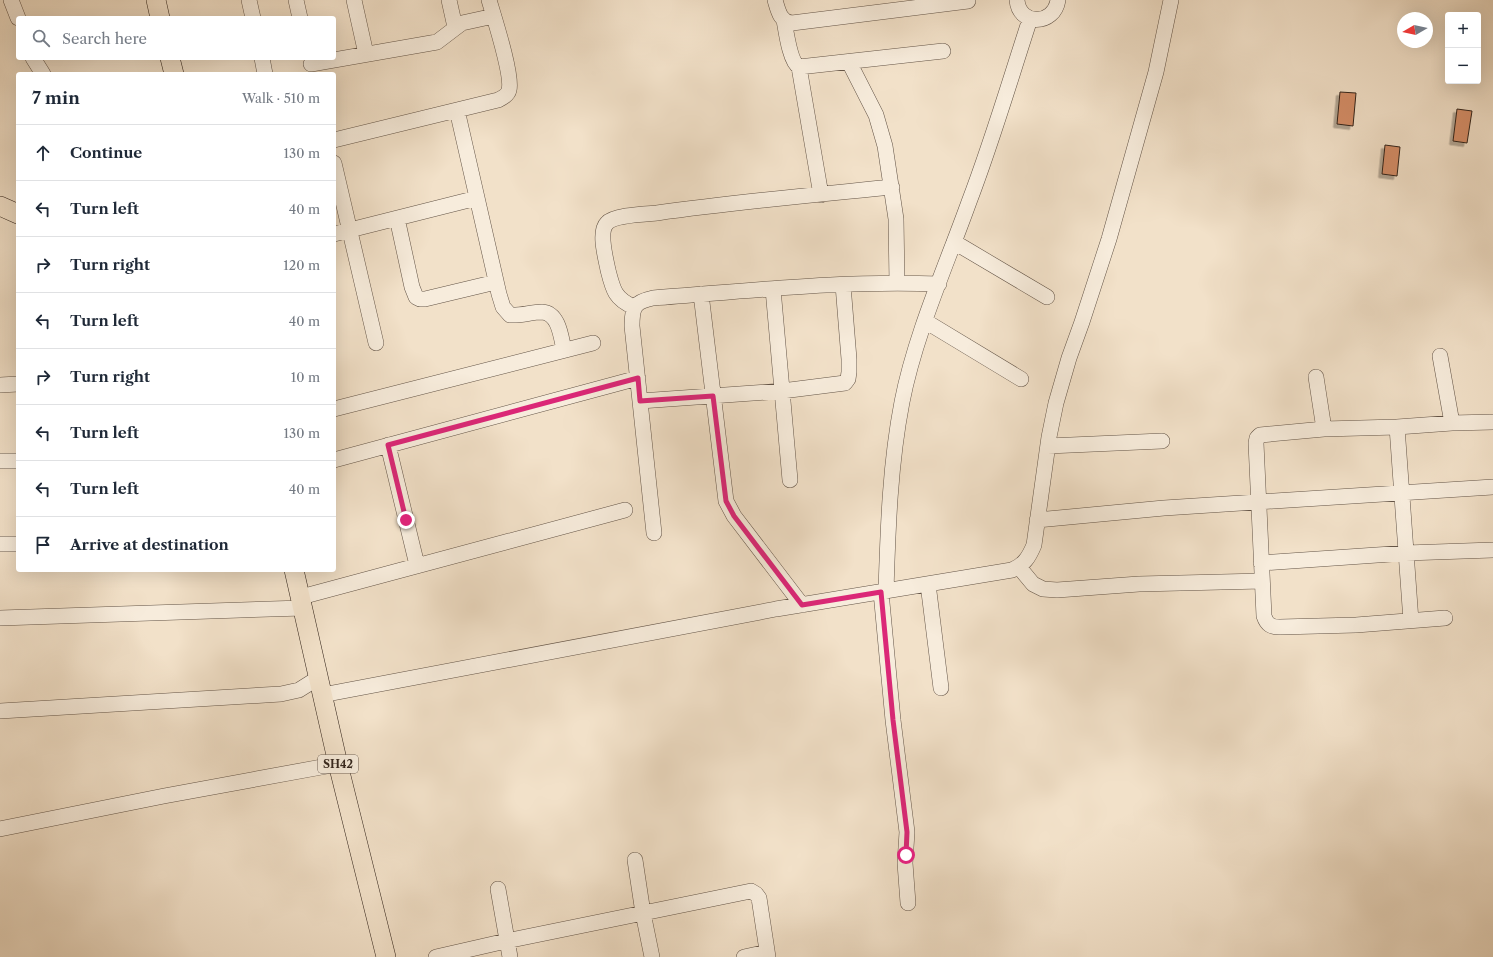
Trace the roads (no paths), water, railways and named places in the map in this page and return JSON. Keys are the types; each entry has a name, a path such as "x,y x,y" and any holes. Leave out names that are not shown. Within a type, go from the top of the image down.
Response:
{"main road":[{"path":"156,0 160,16"},
{"path":"170,60 174,72"},
{"path":"0,206 16,213"},
{"name":"SH42","path":"294,572 382,956"}],"street":[{"path":"11,0 17,16"},
{"path":"249,0 253,16"},
{"path":"296,0 300,16"},
{"path":"354,0 366,54"},
{"path":"449,0 455,28"},
{"path":"336,140 498,100 505,96 509,90 506,63 489,0"},
{"path":"775,0 778,11 784,20 795,65 799,67 821,195"},
{"path":"1017,0 1019,9 1024,15 1030,19 1036,20 1049,16 1057,6 1058,0"},
{"path":"0,710 281,694 1012,570 1018,567 1025,562 1034,545 1052,420 1061,385 1109,240 1156,72 1171,0"},
{"path":"784,20 792,23 968,1"},
{"path":"311,65 437,42 462,23 494,16"},
{"path":"908,904 905,863 907,832 895,732 884,591 895,442 910,365 970,200 1030,19"},
{"path":"799,67 943,51"},
{"path":"34,60 42,72"},
{"path":"262,60 265,72"},
{"path":"849,62 872,106 880,126 892,187 896,219 897,283"},
{"path":"457,110 503,307 510,315 542,312 554,317 564,350"},
{"path":"336,172 376,343"},
{"path":"634,307 620,300 615,293 612,284 603,240 604,227 610,220 664,212 892,187"},
{"path":"336,233 477,198"},
{"path":"397,218 412,287 416,297 425,299 496,282"},
{"path":"954,242 1047,297"},
{"path":"654,533 632,326 632,314 634,307 642,301 653,298 700,294 843,285 897,283 939,284"},
{"path":"640,401 782,391 845,384 848,379 849,359 843,285"},
{"path":"773,289 790,480"},
{"path":"700,294 726,501 734,516 802,605"},
{"path":"925,321 1021,379"},
{"path":"336,408 593,343"},
{"path":"1440,356 1452,423"},
{"path":"1316,377 1324,429"},
{"path":"336,459 638,378"},
{"path":"0,385 16,384"},
{"path":"1445,618 1356,624 1272,627 1267,624 1264,616 1256,442 1260,435 1324,429 1493,422"},
{"path":"1397,427 1411,621"},
{"path":"1048,446 1162,441"},
{"path":"388,445 417,565"},
{"path":"0,461 16,461"},
{"path":"1037,520 1164,508 1493,488"},
{"path":"0,618 302,602 417,565 625,510"},
{"path":"0,544 16,544"},
{"path":"1262,563 1406,553 1493,550"},
{"path":"1018,567 1033,584 1043,589 1057,590 1139,584 1262,581"},
{"path":"928,584 941,688"},
{"path":"0,829 164,796 338,764"},
{"path":"635,860 643,913 652,957"},
{"path":"498,889 510,957"},
{"path":"436,957 506,941 751,891 759,898 767,954 744,957"}]}
